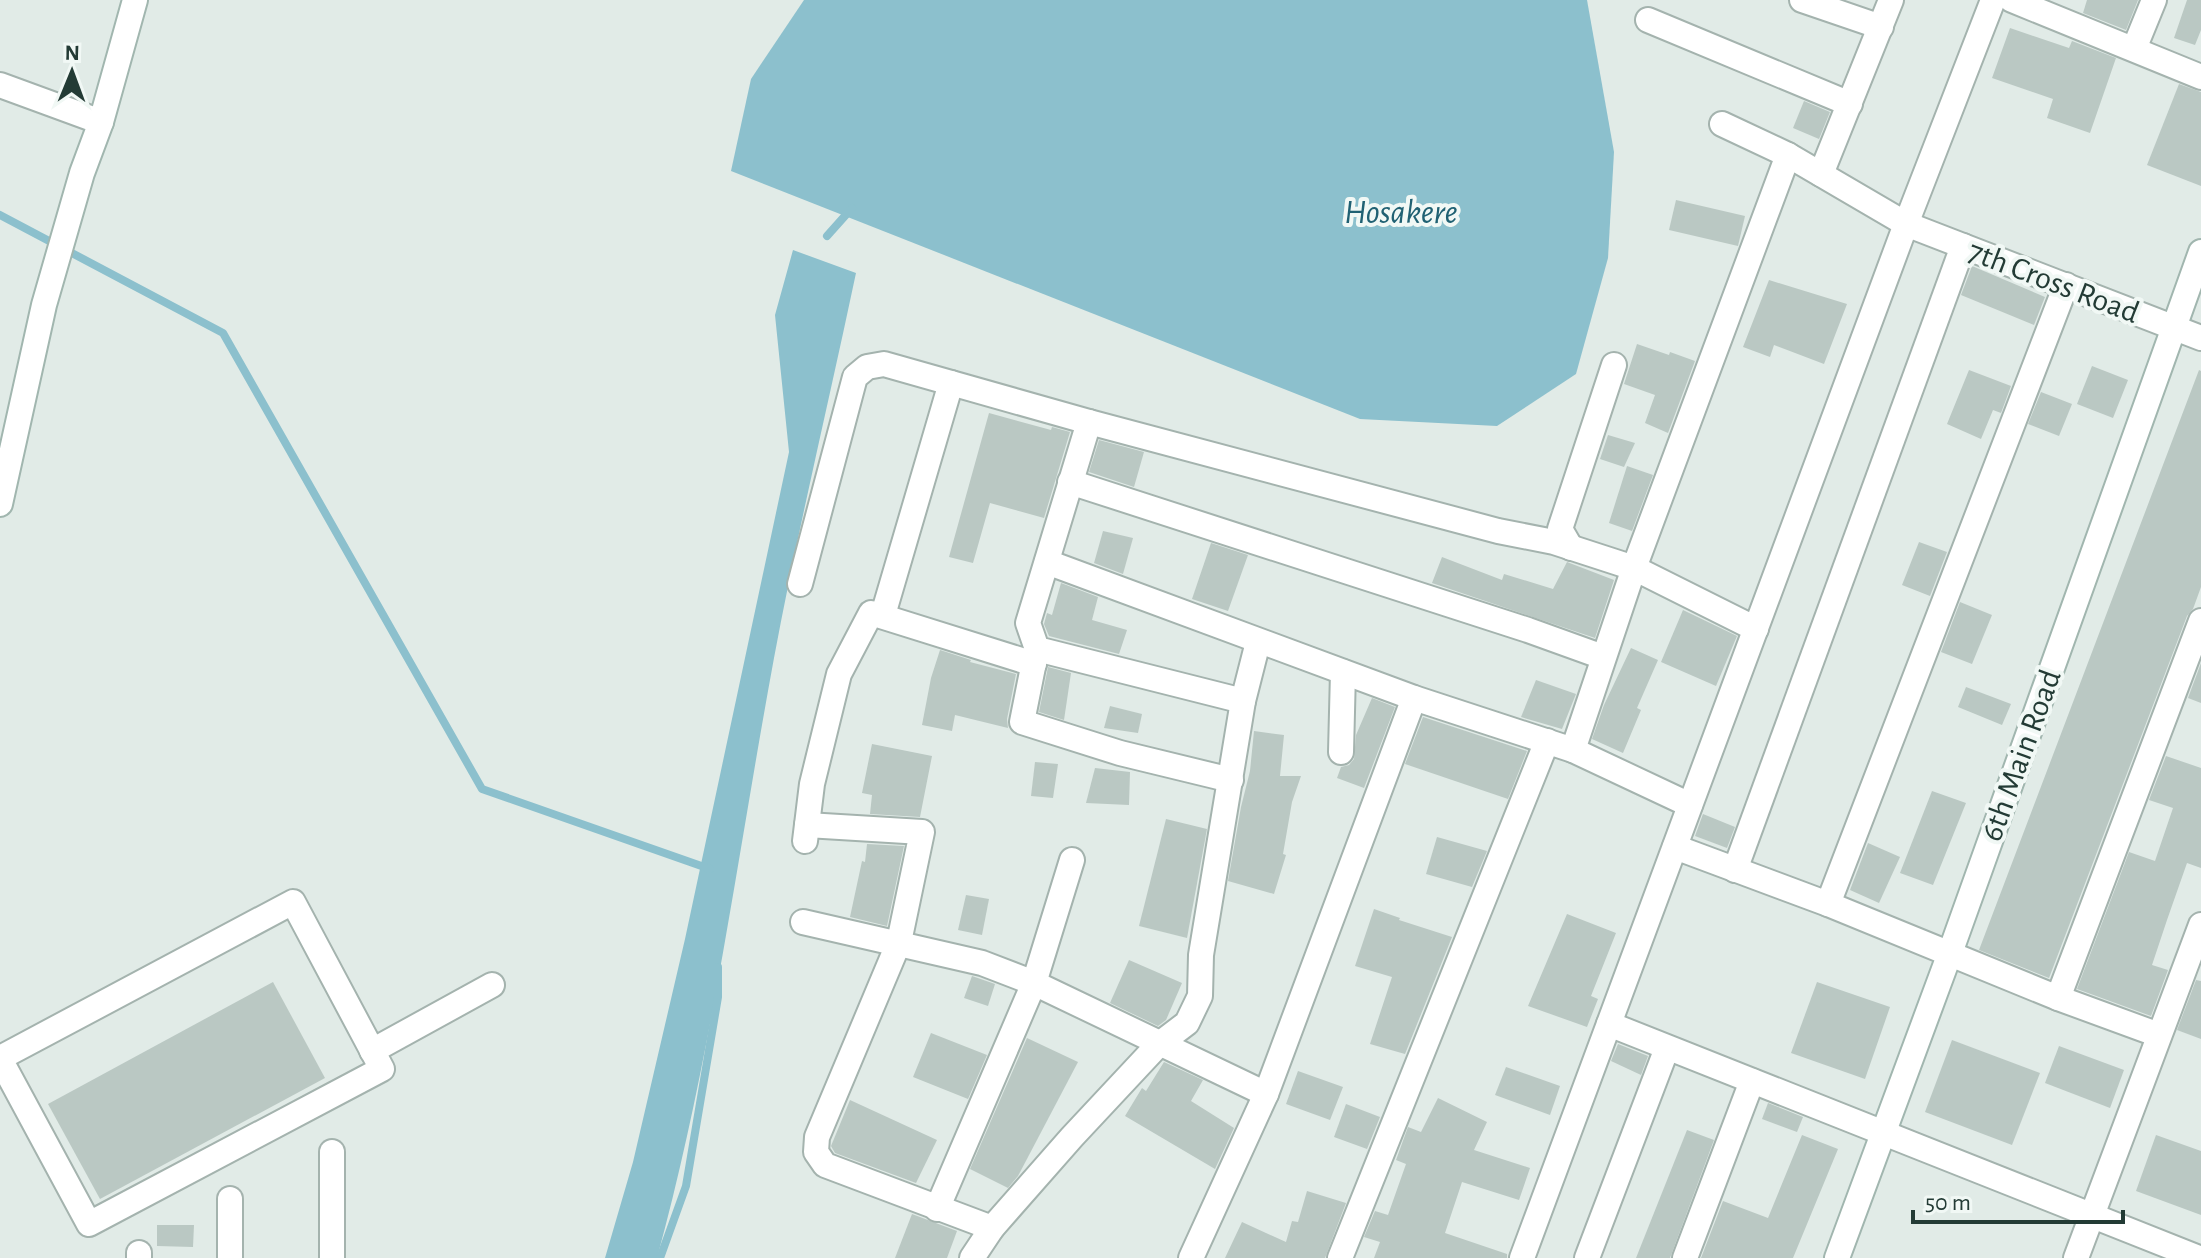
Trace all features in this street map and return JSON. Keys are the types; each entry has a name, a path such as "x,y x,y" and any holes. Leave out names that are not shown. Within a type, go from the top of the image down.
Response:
{"street":[{"path":"0,504 44,305 135,0"},
{"path":"1802,0 1881,27"},
{"path":"1821,174 1891,0"},
{"path":"1522,1258 1906,224 1993,0"},
{"path":"2012,0 2201,77"},
{"path":"2134,49 2154,0"},
{"path":"1648,20 1850,104"},
{"path":"0,85 101,122"},
{"name":"7th Cross Road","path":"1722,124 1788,155 1906,224 2201,338"},
{"path":"1573,750 1634,568 1788,155"},
{"path":"1735,870 1963,246"},
{"name":"6th Main Road","path":"1837,1258 1950,953 2201,252"},
{"path":"1828,904 2066,285"},
{"path":"800,584 855,377 867,367 884,364 1089,422 1571,548 1634,568 1756,629"},
{"path":"1571,548 1560,529 1614,365"},
{"path":"885,608 951,383"},
{"path":"1089,422 1028,623 1035,657 1022,722 1120,753 1231,780"},
{"path":"1070,482 1603,657"},
{"path":"1047,562 1414,698 1573,750 1690,805"},
{"path":"992,1228 825,1165 816,1152 817,1137 899,942 922,832 806,833 812,784 839,674 871,613 1035,657 1243,701"},
{"path":"2058,998 2201,621"},
{"path":"972,1258 992,1228 1072,1137 1158,1045 1187,1023 1200,996 1201,955 1243,701 1258,642"},
{"path":"1341,752 1343,672"},
{"path":"1191,1258 1266,1094 1414,698"},
{"path":"1340,1258 1547,741"},
{"path":"1675,847 2159,1035"},
{"path":"937,1209 1034,983 1072,860"},
{"path":"293,902 382,1069 89,1224 0,1058 293,902"},
{"path":"803,922 982,963 1034,983 1158,1045 1266,1094"},
{"path":"2076,1258 2201,925"},
{"path":"372,1051 492,985"},
{"path":"1609,1024 2199,1258"},
{"path":"1587,1258 1667,1048"},
{"path":"1685,1258 1752,1081"},
{"path":"332,1152 332,1258"},
{"path":"230,1199 230,1258"}],"water":[{"name":"Hosakere","path":"804,0 1587,0 1614,152 1608,258 1576,374 1497,426 1360,419 731,171 751,79"},
{"path":"793,250 856,273 783,610 722,959 676,1184 657,1258 605,1258 633,1162 685,939 789,452 775,315"}],"building":[{"path":"2087,0 2138,0 2126,30 2083,13"},
{"path":"2187,0 2201,0 2201,30 2195,45 2174,38"},
{"path":"2010,28 2069,48 2072,41 2116,58 2090,133 2047,118 2053,99 1992,78"},
{"path":"2179,84 2201,92 2201,186 2147,165"},
{"path":"1804,101 1830,112 1819,139 1793,128"},
{"path":"1676,200 1745,216 1738,246 1669,230"},
{"path":"1972,266 2045,297 2034,325 1961,295"},
{"path":"1769,280 1847,304 1824,364 1774,345 1770,357 1743,347"},
{"path":"1637,344 1695,361 1668,433 1645,423 1655,395 1624,384"},
{"path":"2092,366 2128,380 2113,418 2077,404"},
{"path":"1969,370 2011,386 2001,413 1993,410 1981,439 1947,424"},
{"path":"2199,370 2201,587 2187,616 2049,978 1979,950"},
{"path":"2041,392 2072,404 2059,436 2028,424"},
{"path":"989,413 1070,432 1044,518 990,503 973,563 949,557"},
{"path":"1608,435 1635,443 1624,467 1600,459"},
{"path":"1099,440 1144,452 1134,487 1089,472"},
{"path":"1627,466 1653,475 1632,531 1609,523"},
{"path":"1103,531 1133,538 1123,574 1094,563"},
{"path":"1919,542 1947,552 1930,596 1902,585"},
{"path":"1211,543 1248,555 1228,611 1192,599"},
{"path":"1442,557 1502,580 1504,574 1553,589 1567,562 1614,580 1595,638 1432,583"},
{"path":"1061,583 1098,597 1092,620 1127,630 1119,654 1049,636 1044,624 1047,613 1052,615"},
{"path":"1960,602 1992,615 1972,664 1941,652"},
{"path":"1683,610 1737,636 1716,686 1661,662"},
{"path":"1631,648 1658,660 1637,708 1641,710 1623,753 1592,739"},
{"path":"940,650 970,662 1016,674 1008,728 955,715 952,731 922,725"},
{"path":"2201,663 2201,703 2188,698"},
{"path":"1048,667 1071,673 1064,720 1039,712"},
{"path":"1536,680 1576,694 1562,729 1521,717"},
{"path":"1966,687 2011,704 2002,725 1958,707"},
{"path":"1372,698 1395,707 1364,788 1337,778 1341,767 1349,765 1354,759 1356,735"},
{"path":"1110,706 1142,714 1138,733 1104,728"},
{"path":"1423,717 1527,751 1508,799 1405,764"},
{"path":"1254,731 1284,735 1280,776 1301,776 1292,802 1283,854 1286,855 1274,894 1228,881 1250,771"},
{"path":"872,744 932,756 920,817 870,814 872,795 862,793"},
{"path":"2166,756 2201,768 2201,868 2187,863 2167,920 2152,965 2168,970 2151,1016 2077,989 2129,852 2155,861 2173,808 2149,800"},
{"path":"1035,762 1058,764 1053,798 1031,796"},
{"path":"1095,768 1130,772 1129,805 1086,803"},
{"path":"1932,791 1966,803 1933,885 1900,873"},
{"path":"1703,814 1735,827 1727,848 1695,836"},
{"path":"1166,819 1207,829 1187,938 1139,926"},
{"path":"1437,837 1487,851 1472,887 1426,874"},
{"path":"1868,843 1900,857 1879,903 1850,890"},
{"path":"867,844 904,846 887,926 850,917"},
{"path":"966,895 989,899 982,935 958,930"},
{"path":"1374,909 1452,937 1405,1054 1370,1044 1392,977 1355,966"},
{"path":"1567,914 1616,933 1591,996 1598,999 1587,1027 1528,1006"},
{"path":"1129,960 1182,983 1166,1020 1158,1026 1110,1003"},
{"path":"972,976 995,984 988,1006 964,998"},
{"path":"2196,980 2201,981 2201,1039 2177,1030"},
{"path":"273,982 325,1078 100,1199 48,1104"},
{"path":"1817,982 1890,1007 1865,1079 1791,1053"},
{"path":"931,1033 987,1055 968,1099 913,1077"},
{"path":"1027,1038 1078,1062 1018,1176 1008,1188 970,1169"},
{"path":"1952,1040 2040,1073 2012,1145 1925,1112"},
{"path":"1618,1044 1648,1056 1641,1075 1611,1061"},
{"path":"2059,1046 2124,1070 2110,1108 2045,1083"},
{"path":"1164,1062 1203,1080 1191,1101 1234,1128 1215,1169 1125,1116 1142,1088 1146,1091"},
{"path":"1506,1067 1560,1086 1550,1115 1495,1095"},
{"path":"1298,1071 1343,1087 1330,1120 1286,1104"},
{"path":"1438,1098 1487,1122 1474,1150 1530,1168 1519,1200 1462,1182 1445,1233 1507,1254 1507,1258 1374,1258 1380,1242 1364,1237 1375,1211 1388,1215 1406,1164 1396,1160 1408,1127 1421,1132"},
{"path":"850,1100 937,1140 916,1183 835,1153 831,1146"},
{"path":"1768,1103 1803,1117 1797,1132 1762,1119"},
{"path":"1346,1104 1380,1117 1367,1149 1334,1137"},
{"path":"1687,1130 1714,1140 1670,1258 1636,1258"},
{"path":"1802,1135 1838,1149 1793,1258 1701,1258 1723,1201 1768,1218"},
{"path":"2156,1135 2201,1151 2201,1215 2136,1191"},
{"path":"1307,1191 1346,1203 1325,1258 1225,1258 1242,1222 1286,1242 1292,1221 1298,1222"},
{"path":"912,1214 957,1231 947,1258 895,1258"},
{"path":"157,1225 194,1225 193,1247 157,1246"}],"waterway":[{"path":"827,236 852,208"},
{"path":"0,215 223,333 482,789 710,869"},
{"path":"660,1258 686,1186 718,997 718,967"}]}
